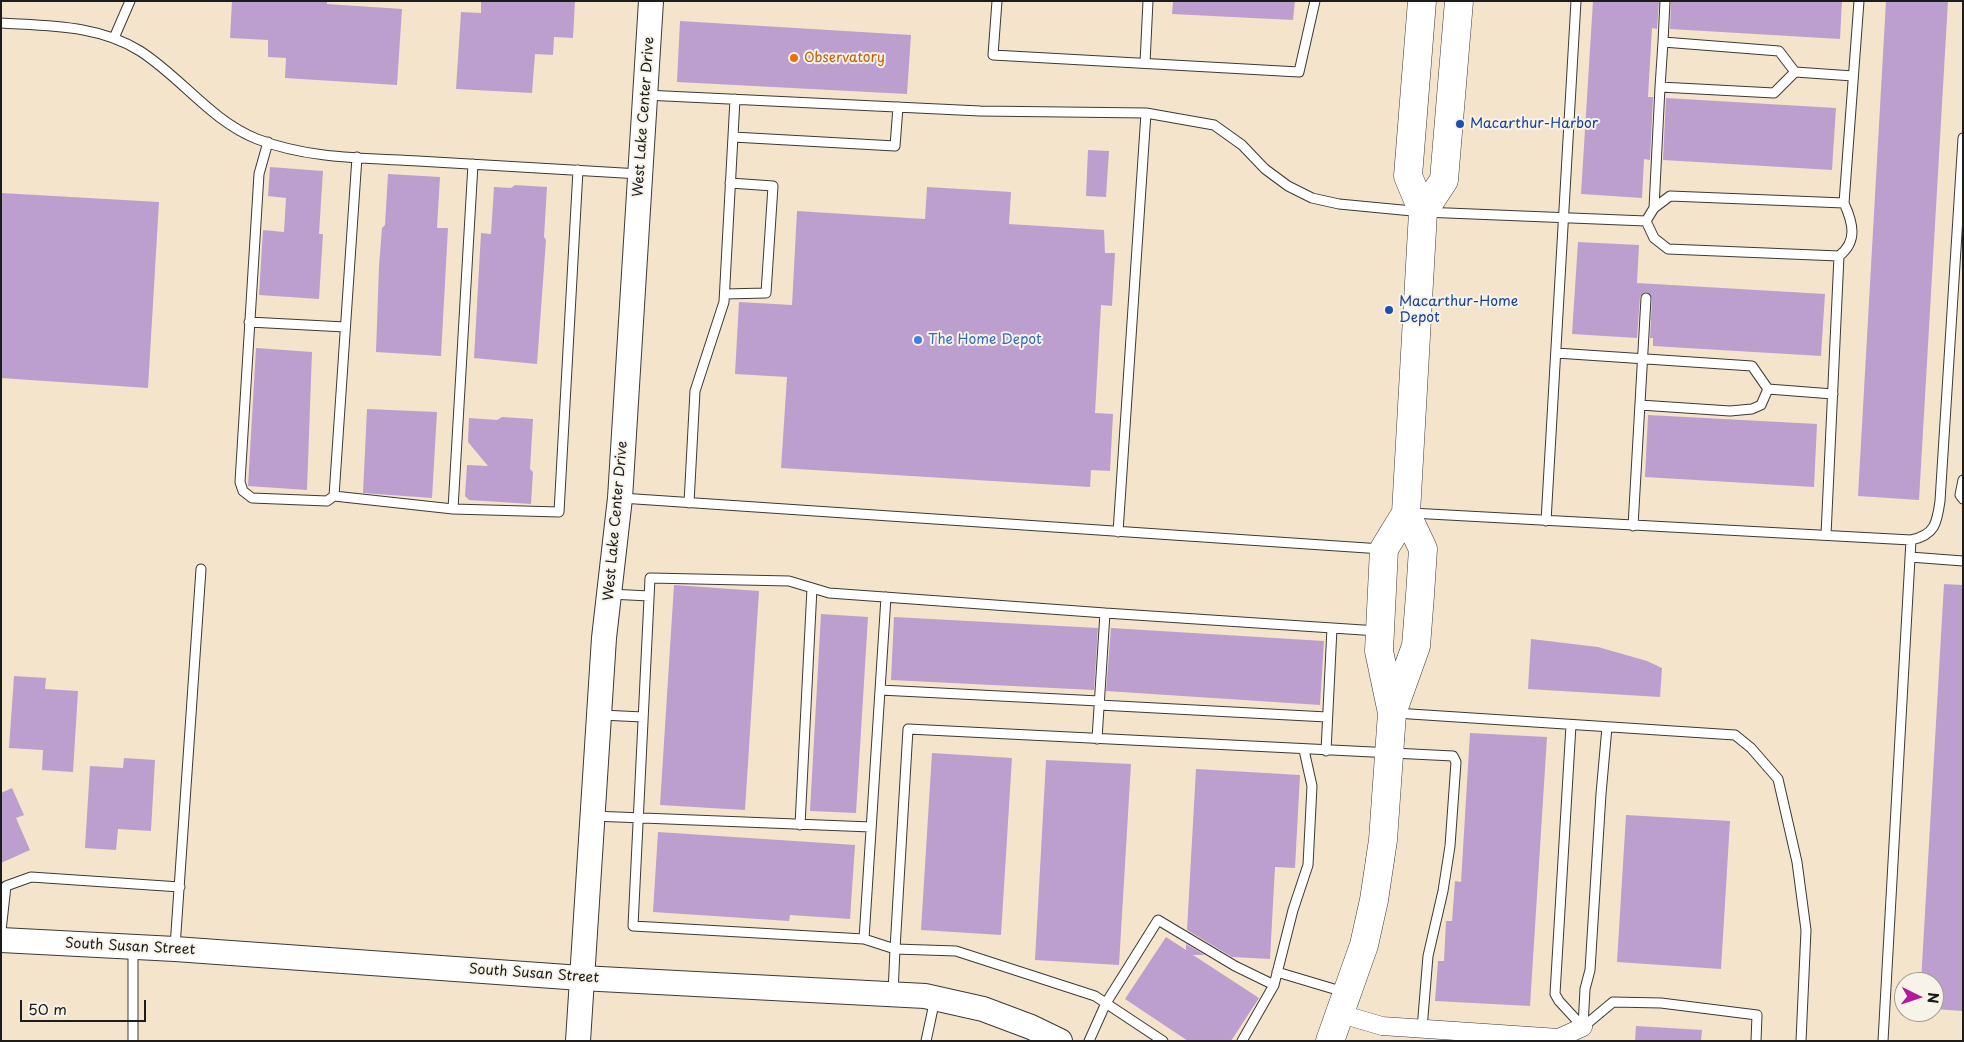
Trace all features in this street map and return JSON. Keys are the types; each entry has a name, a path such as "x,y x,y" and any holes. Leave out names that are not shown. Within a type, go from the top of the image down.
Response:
{"main road":[{"path":"1330,1041 1364,944 1374,900 1383,840 1392,713 1379,651 1379,631 1384,549 1406,513 1423,212 1408,176 1422,1"},
{"path":"1423,212 1444,180 1459,1"},
{"path":"1392,713 1416,646 1420,595 1423,549 1406,513"}],"street":[{"name":"West Lake Center Drive","path":"578,1041 599,715 620,498 651,1"},
{"name":"South Susan Street","path":"1,940 175,949 581,978 893,994 935,998 983,1009 1031,1027 1060,1041"},
{"path":"1344,1003 1382,1026 1482,1037 1559,1038 1583,1027"}],"lane":[{"path":"114,38 130,1"},
{"path":"997,1 993,55 1299,72 1315,1"},
{"path":"1145,63 1148,1"},
{"path":"1546,521 1576,1"},
{"path":"1654,208 1665,1"},
{"path":"1646,221 1654,238 1668,249 1839,256 1849,248 1852,234 1851,218 1844,203 1859,1"},
{"path":"1,23 73,28 114,38 141,52 200,103 230,124 268,142 313,154 640,174"},
{"path":"1663,42 1779,51 1795,72 1853,76"},
{"path":"1660,87 1774,93 1795,72"},
{"path":"645,95 898,107 1146,113 1214,125 1242,144 1265,169 1288,186 1312,198 1339,204 1423,212 1646,221"},
{"path":"689,503 695,391 724,302 735,100"},
{"path":"733,137 895,146 898,107"},
{"path":"1118,532 1146,113"},
{"path":"1406,513 1911,540 1923,538 1933,529 1940,501 1963,138"},
{"path":"268,142 258,174 240,482 242,491 252,498 327,501 334,496 453,509 559,512 578,170"},
{"path":"334,496 357,157"},
{"path":"453,509 473,164"},
{"path":"724,294 766,293 773,186 730,182"},
{"path":"1646,221 1654,208 1670,196 1844,203"},
{"path":"1826,535 1839,256"},
{"path":"1633,526 1646,298"},
{"path":"249,322 345,327"},
{"path":"1556,352 1752,366 1768,389"},
{"path":"1768,389 1832,394"},
{"path":"1640,405 1741,411 1761,405 1768,389"},
{"path":"1963,480 1960,496 1963,499"},
{"path":"620,498 1384,549"},
{"path":"1883,1041 1911,540"},
{"path":"1910,557 1963,562"},
{"path":"175,949 201,569"},
{"path":"1163,1041 1095,996 956,951 895,949 864,939 633,926 650,578 789,581 829,593 1379,631"},
{"path":"800,824 812,588"},
{"path":"610,594 650,596"},
{"path":"864,939 886,597"},
{"path":"1097,739 1105,613"},
{"path":"1326,751 1332,628"},
{"path":"880,690 1327,717"},
{"path":"1392,713 1735,735 1751,748 1778,779 1797,862 1806,930 1801,1041"},
{"path":"599,715 643,717"},
{"path":"1571,725 1555,994 1583,1027"},
{"path":"1583,1027 1585,989 1590,970 1607,727"},
{"path":"893,994 908,729 1452,756 1456,762 1450,846 1443,891 1428,956 1422,1029"},
{"path":"1242,1041 1274,985 1293,910 1308,865 1312,786 1304,750"},
{"path":"592,816 638,820 871,827"},
{"path":"1,931 6,886 31,877 180,887"},
{"path":"1089,1041 1106,1003 1158,920 1235,966 1274,985"},
{"path":"133,947 133,1041"},
{"path":"1277,972 1344,1003"},
{"path":"926,1041 935,998"},
{"path":"1583,1027 1613,1002 1661,1003 1757,1014 1756,1041"}],"building":[{"path":"232,1 327,1 327,4 402,9 397,85 285,78 286,58 268,57 268,40 230,38"},
{"path":"481,1 575,1 573,38 554,37 553,55 535,54 532,93 456,89 461,12 481,13"},
{"path":"1173,1 1295,1 1293,20 1172,14"},
{"path":"1593,1 1659,1 1657,29 1652,28 1648,97 1653,97 1650,160 1644,159 1642,198 1581,194"},
{"path":"1671,1 1842,1 1840,39 1670,29"},
{"path":"1886,1 1948,1 1919,500 1858,496"},
{"name":"Observatory","path":"680,21 911,35 907,94 677,82"},
{"path":"1666,98 1836,108 1832,170 1663,160"},
{"path":"1088,150 1109,151 1106,197 1086,196"},
{"path":"270,167 323,171 319,234 323,234 319,299 259,295 263,230 284,232 286,198 268,196"},
{"path":"388,174 440,177 437,228 448,228 441,356 376,352 379,266 382,228 385,225"},
{"path":"515,185 547,187 544,237 546,240 537,364 474,358 481,233 491,234 494,187 511,188"},
{"name":"The Home Depot","path":"927,187 1011,192 1009,224 1104,230 1105,253 1115,253 1112,306 1101,305 1095,413 1113,414 1110,471 1091,470 1090,487 781,468 787,377 735,374 739,302 792,305 797,211 925,219"},
{"path":"1,193 159,202 148,388 1,378"},
{"path":"1578,242 1639,245 1637,283 1825,294 1821,356 1653,346 1653,338 1650,338 1652,298 1647,292 1643,293 1640,297 1637,338 1572,334"},
{"path":"256,348 312,352 307,490 248,486"},
{"path":"367,409 437,412 432,498 363,493"},
{"path":"1648,415 1817,424 1814,487 1645,477"},
{"path":"502,417 533,419 530,469 533,472 531,504 469,500 465,496 467,465 488,466 468,442 469,418 497,420"},
{"path":"1944,584 1963,585 1963,1011 1944,1010 1944,972 1922,972"},
{"path":"674,585 759,591 745,810 660,805"},
{"path":"821,614 868,617 856,813 810,811"},
{"path":"894,617 1098,628 1094,690 891,680"},
{"path":"1111,628 1324,641 1320,705 1106,691"},
{"path":"1531,639 1598,647 1647,661 1662,668 1660,697 1528,689"},
{"path":"14,676 46,678 45,689 78,691 73,772 42,770 43,750 9,748"},
{"path":"1470,733 1547,737 1530,1006 1435,1001 1438,961 1444,961 1446,921 1452,921 1455,881 1461,882"},
{"path":"932,753 1012,758 1001,935 921,930"},
{"path":"124,758 155,760 151,831 118,829 116,850 85,848 90,766 123,768"},
{"path":"1046,760 1131,764 1119,965 1035,960"},
{"path":"1196,769 1300,775 1295,868 1275,867 1270,959 1232,957 1187,930"},
{"path":"12,788 24,815 16,818 30,850 1,863 1,793"},
{"path":"1626,815 1730,821 1721,969 1617,962"},
{"path":"658,832 855,845 850,919 790,915 789,921 653,912"},
{"path":"1166,937 1186,950 1186,944 1205,955 1193,955 1259,998 1231,1041 1188,1041 1125,999"},
{"path":"1636,1026 1702,1030 1701,1041 1635,1041"}],"place":[{"name":"Observatory","path":"794,58"},
{"name":"Macarthur-Harbor","path":"1460,124"},
{"name":"Macarthur-Home Depot","path":"1389,310"},
{"name":"The Home Depot","path":"918,340"}]}
